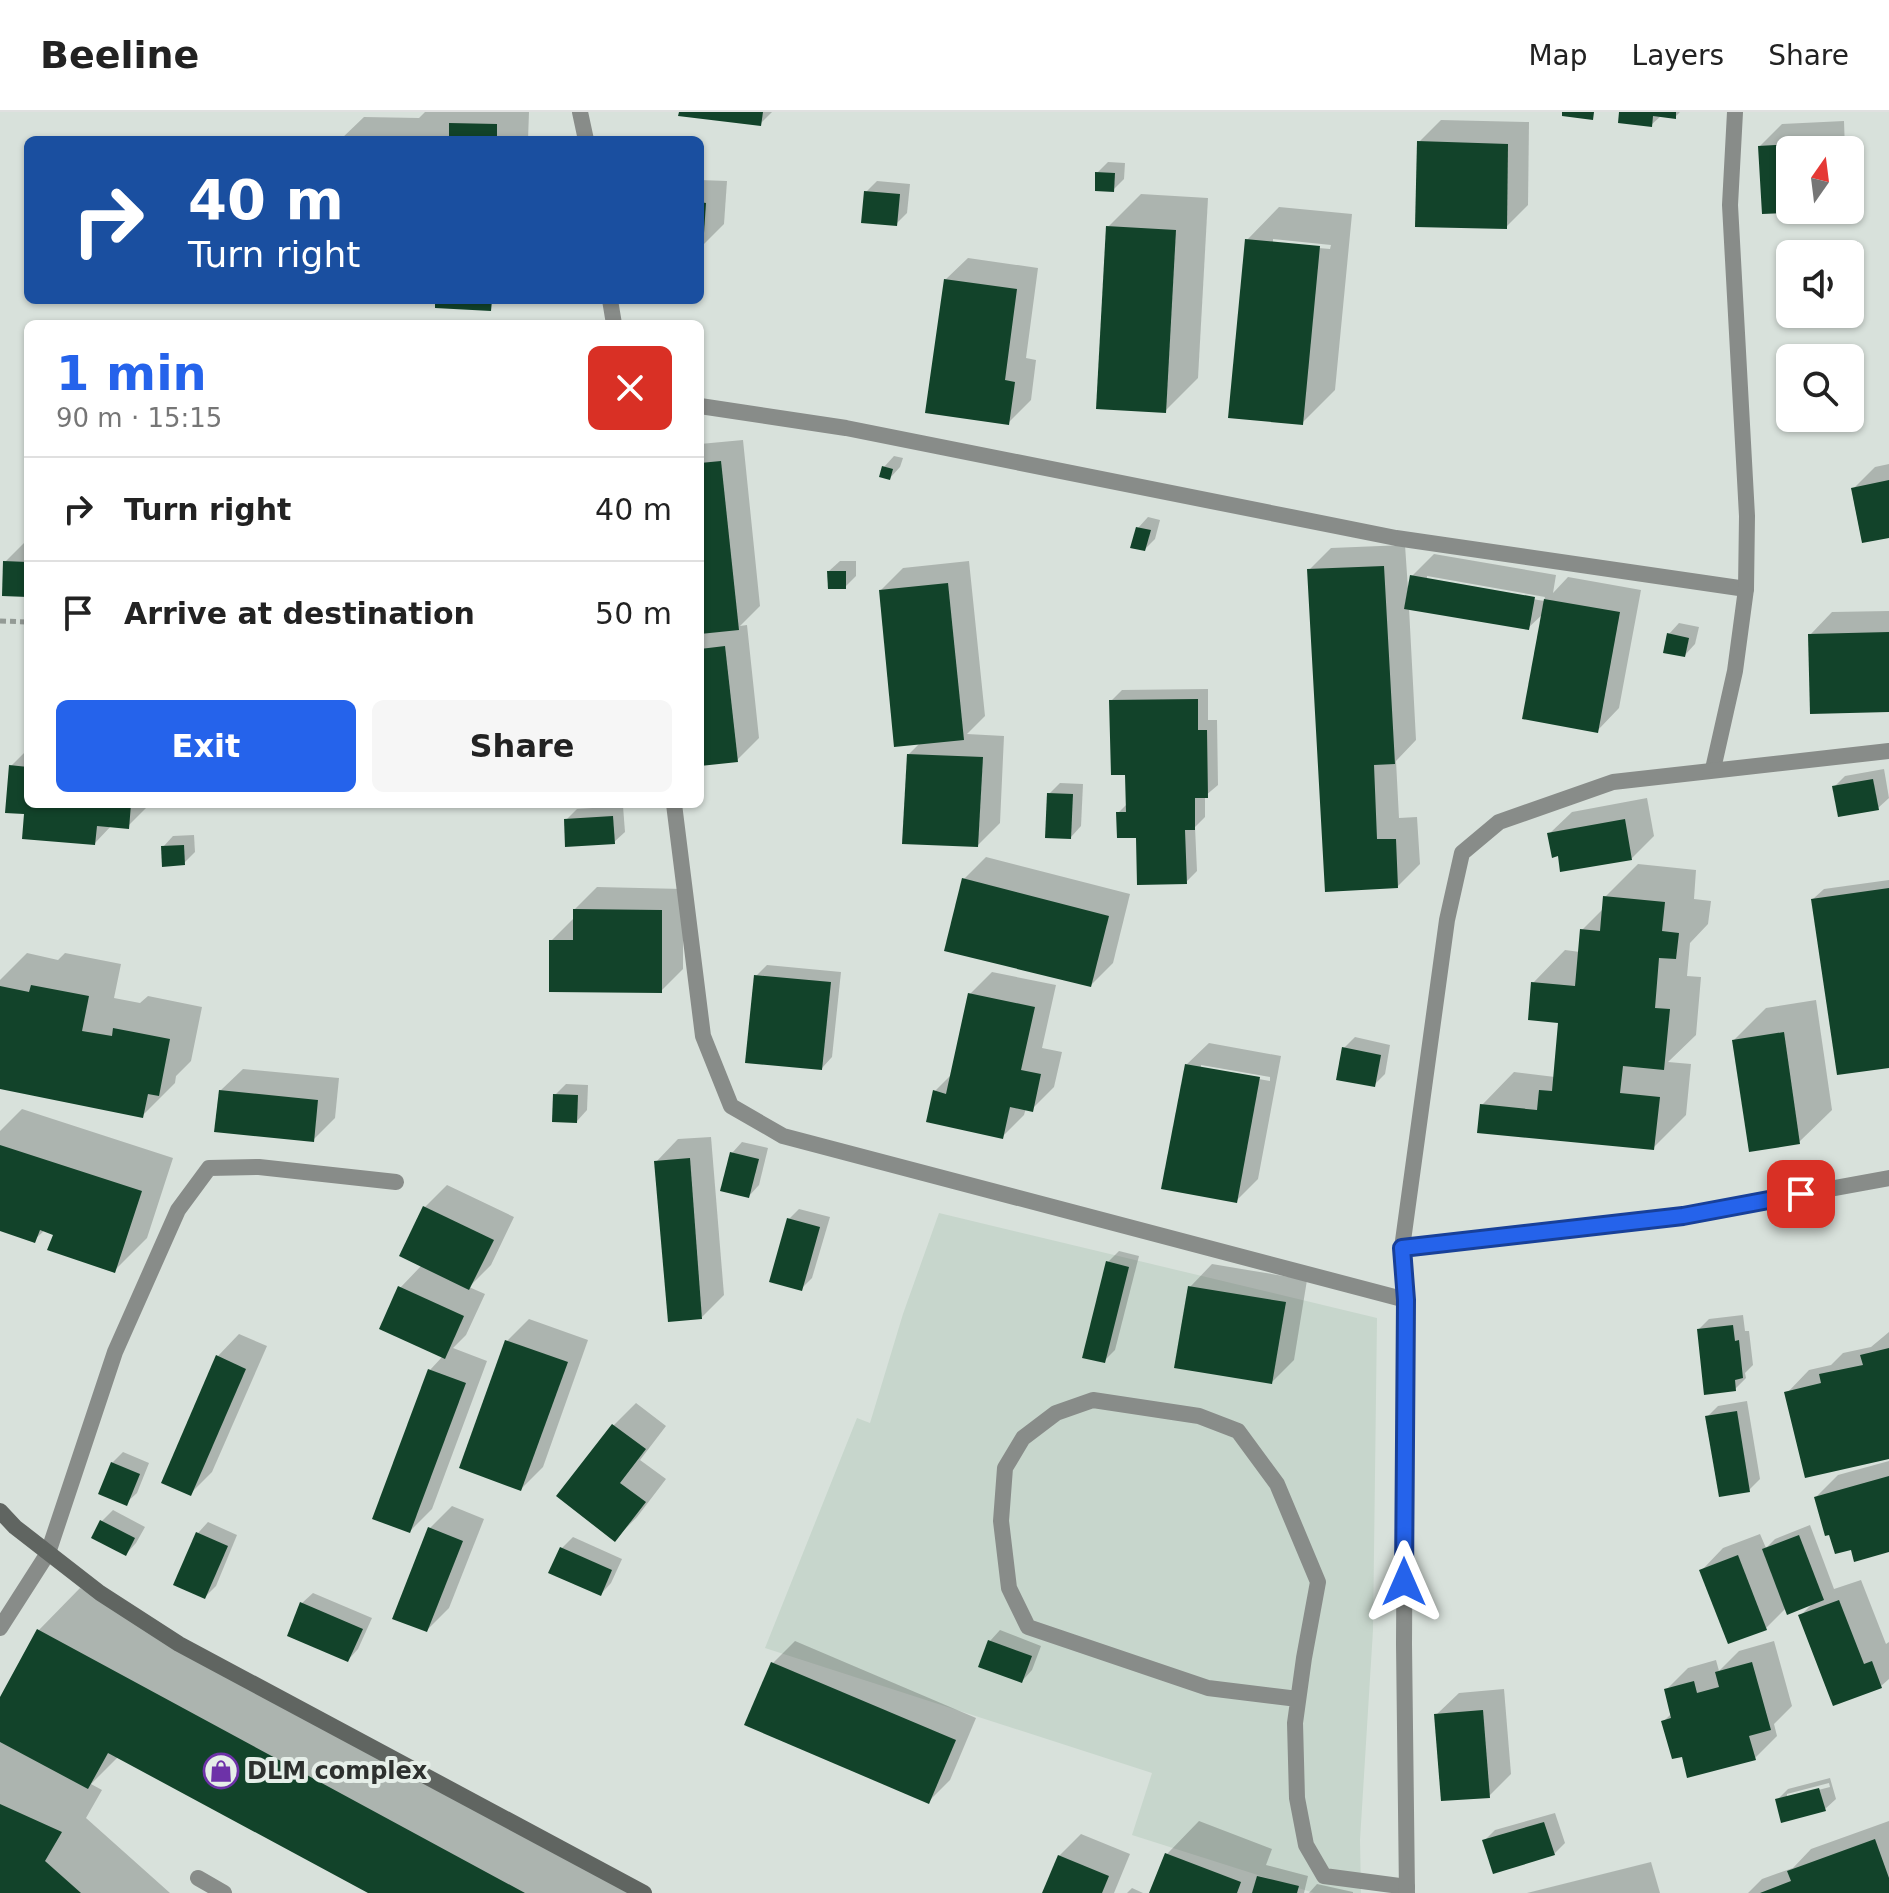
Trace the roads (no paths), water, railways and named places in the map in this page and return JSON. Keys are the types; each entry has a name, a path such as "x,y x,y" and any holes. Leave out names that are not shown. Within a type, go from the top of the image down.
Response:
{"main road":[{"path":"0,1511 15,1527 100,1593 179,1644 644,1893"}],"street":[{"path":"580,112 585,136"},
{"path":"1713,769 1735,671 1746,589 1747,516 1730,205 1735,112"},
{"path":"704,407 846,428 1396,538 1746,589"},
{"path":"1298,1699 1208,1688 1028,1627 1009,1588 1001,1521 1005,1468 1023,1438 1056,1413 1093,1400 1199,1416 1238,1431 1277,1484 1318,1582 1295,1723 1297,1798 1306,1845 1324,1876 1407,1890 1404,1644 1406,1300 1402,1248 1447,920 1462,853 1499,822 1613,782 1889,751"},
{"path":"674,808 703,1036 731,1106 783,1136 1406,1300"},
{"path":"0,1628 48,1553 115,1352 178,1210 209,1168 259,1167 396,1182"},
{"path":"1402,1248 1683,1216 1889,1178"},
{"path":"198,1878 224,1893"}],"place":[{"name":"DLM complex","path":"221,1771"}]}
